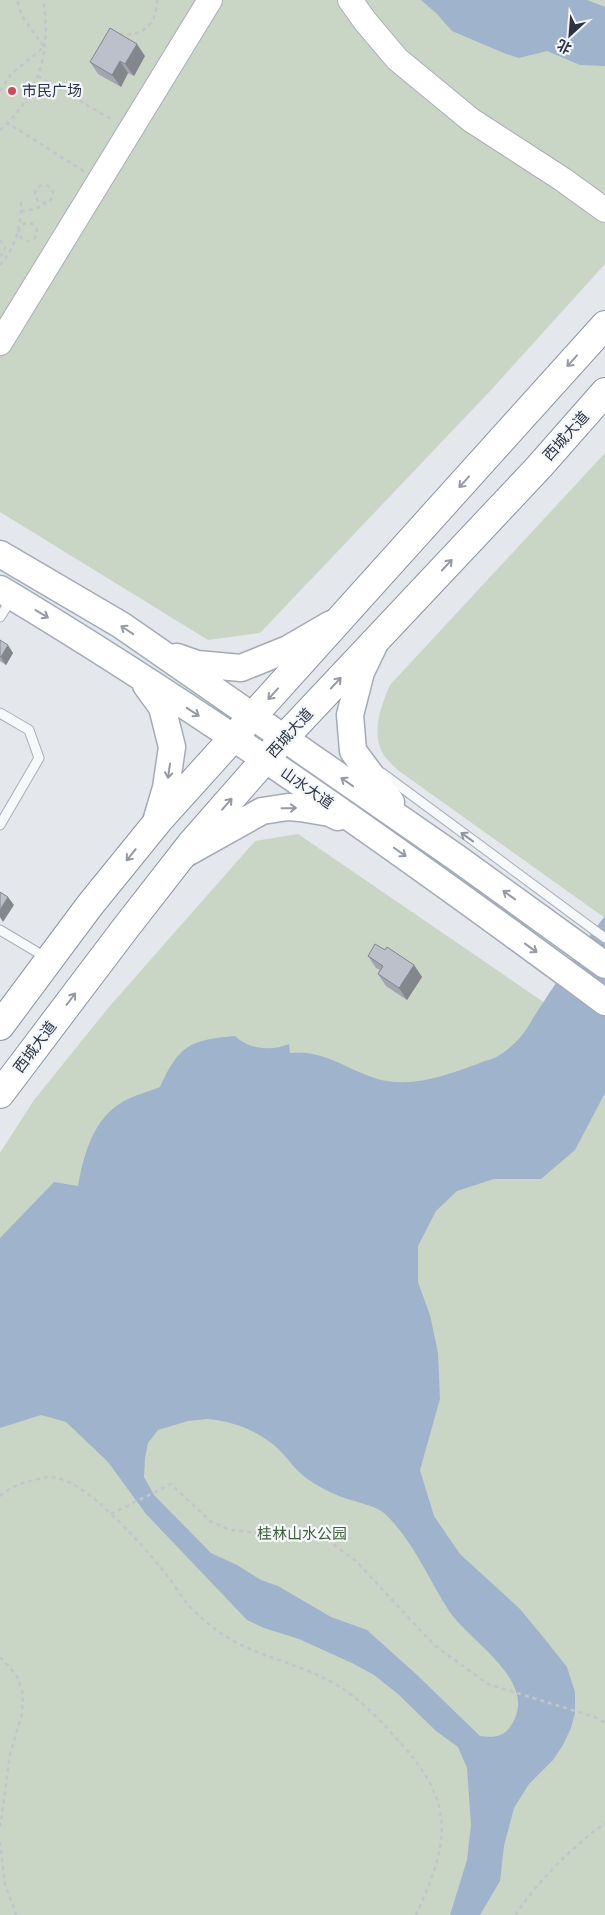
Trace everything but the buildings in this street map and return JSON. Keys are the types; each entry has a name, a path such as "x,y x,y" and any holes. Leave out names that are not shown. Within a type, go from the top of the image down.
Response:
{"highway":[{"path":"0,1026 90,905 155,825 605,325"},
{"name":"西城大道","path":"0,1094 118,937 182,856 284,738 539,466 605,392"}],"main road":[{"name":"山水大道","path":"0,554 121,625 158,650 413,827 605,965"},
{"name":"山水大道","path":"4,601 64,627 266,759 441,881 605,1002"},
{"path":"158,650 198,664 241,668 288,649 341,619"},
{"path":"376,640 362,672 350,715 353,751 413,827"},
{"path":"141,678 162,707 172,747 166,788 155,825"},
{"path":"182,856 262,811 288,807 330,813 371,832"}],"street":[{"path":"0,343 210,0"},
{"path":"350,0 368,25 398,59 471,120 562,179 605,210"},
{"path":"359,0 402,54 473,113 552,166 605,198"}],"lane":[{"path":"0,713 29,730 39,758 0,825"},
{"path":"353,751 605,938"},
{"path":"0,930 50,960"}],"path":[{"path":"17,0 22,16 44,48"},
{"path":"0,130 7,122 14,118 32,91 38,76 43,60 46,21 42,0"},
{"path":"119,34 136,35 147,28 156,16 158,0"},
{"path":"0,91 11,74 44,48"},
{"path":"38,76 131,130"},
{"path":"7,122 100,181"},
{"path":"21,212 37,208 47,203 52,198 53,193 48,186 42,185 37,189 36,197 39,202 47,203"},
{"path":"0,265 8,254 18,229 21,201"},
{"path":"28,223 34,225 37,234 31,240 26,241 20,237 18,229 23,224 28,223"},
{"path":"0,240 5,247 4,252 0,256"},
{"path":"4,252 8,254"},
{"path":"0,1496 18,1484 50,1477 69,1481 86,1492 111,1514 166,1574 190,1607 218,1631 236,1642 332,1682 350,1694 385,1725 426,1774 434,1790 439,1809 441,1841 436,1866 416,1915"},
{"path":"111,1514 172,1484 210,1521 230,1530 327,1540 356,1561 434,1646 488,1684 594,1717 605,1724"},
{"path":"0,1657 17,1676 22,1694 22,1714 10,1754 0,1829"},
{"path":"515,1915 528,1895 561,1859 605,1823"},
{"path":"0,1842 4,1884 16,1915"}],"green space":[{"path":"0,0 605,0 605,264 492,389 260,633 208,640 0,512"},
{"path":"605,453 605,918 399,771 380,749 377,731 380,712 390,685"},
{"name":"桂林山水公园","path":"298,834 605,1044 605,1915 0,1915 0,1153 34,1100 109,1007 255,841"}],"water":[{"path":"421,0 587,0 605,7 605,66 580,65 547,51 519,58 506,54 452,31"},
{"path":"605,916 605,1093 575,1150 541,1179 494,1179 457,1191 436,1211 418,1246 418,1282 430,1315 438,1353 440,1399 420,1470 434,1516 460,1554 520,1609 544,1638 567,1667 575,1692 575,1713 571,1728 563,1745 553,1760 529,1784 514,1808 504,1846 500,1881 480,1915 450,1915 467,1860 471,1825 467,1768 458,1747 436,1731 398,1694 374,1675 299,1639 264,1628 247,1620 146,1514 108,1462 66,1422 41,1415 0,1428 0,1238 54,1182 78,1186 83,1162 97,1127 113,1108 124,1101 160,1087 173,1062 188,1047 207,1040 235,1036 254,1047 275,1048 289,1044 290,1053 316,1054 387,1081 411,1082 434,1078 493,1058 509,1049 526,1029 573,957","holes":["208,1419 243,1427 259,1435 274,1445 297,1470 321,1488 344,1498 369,1505 384,1513 412,1547 449,1611 509,1677 516,1692 518,1708 512,1724 506,1732 494,1737 480,1736 367,1630 331,1617 278,1586 261,1580 237,1565 211,1553 154,1495 144,1477 148,1443 158,1430 188,1421"]}],"place":[{"name":"市民广场","path":"12,91"}]}
